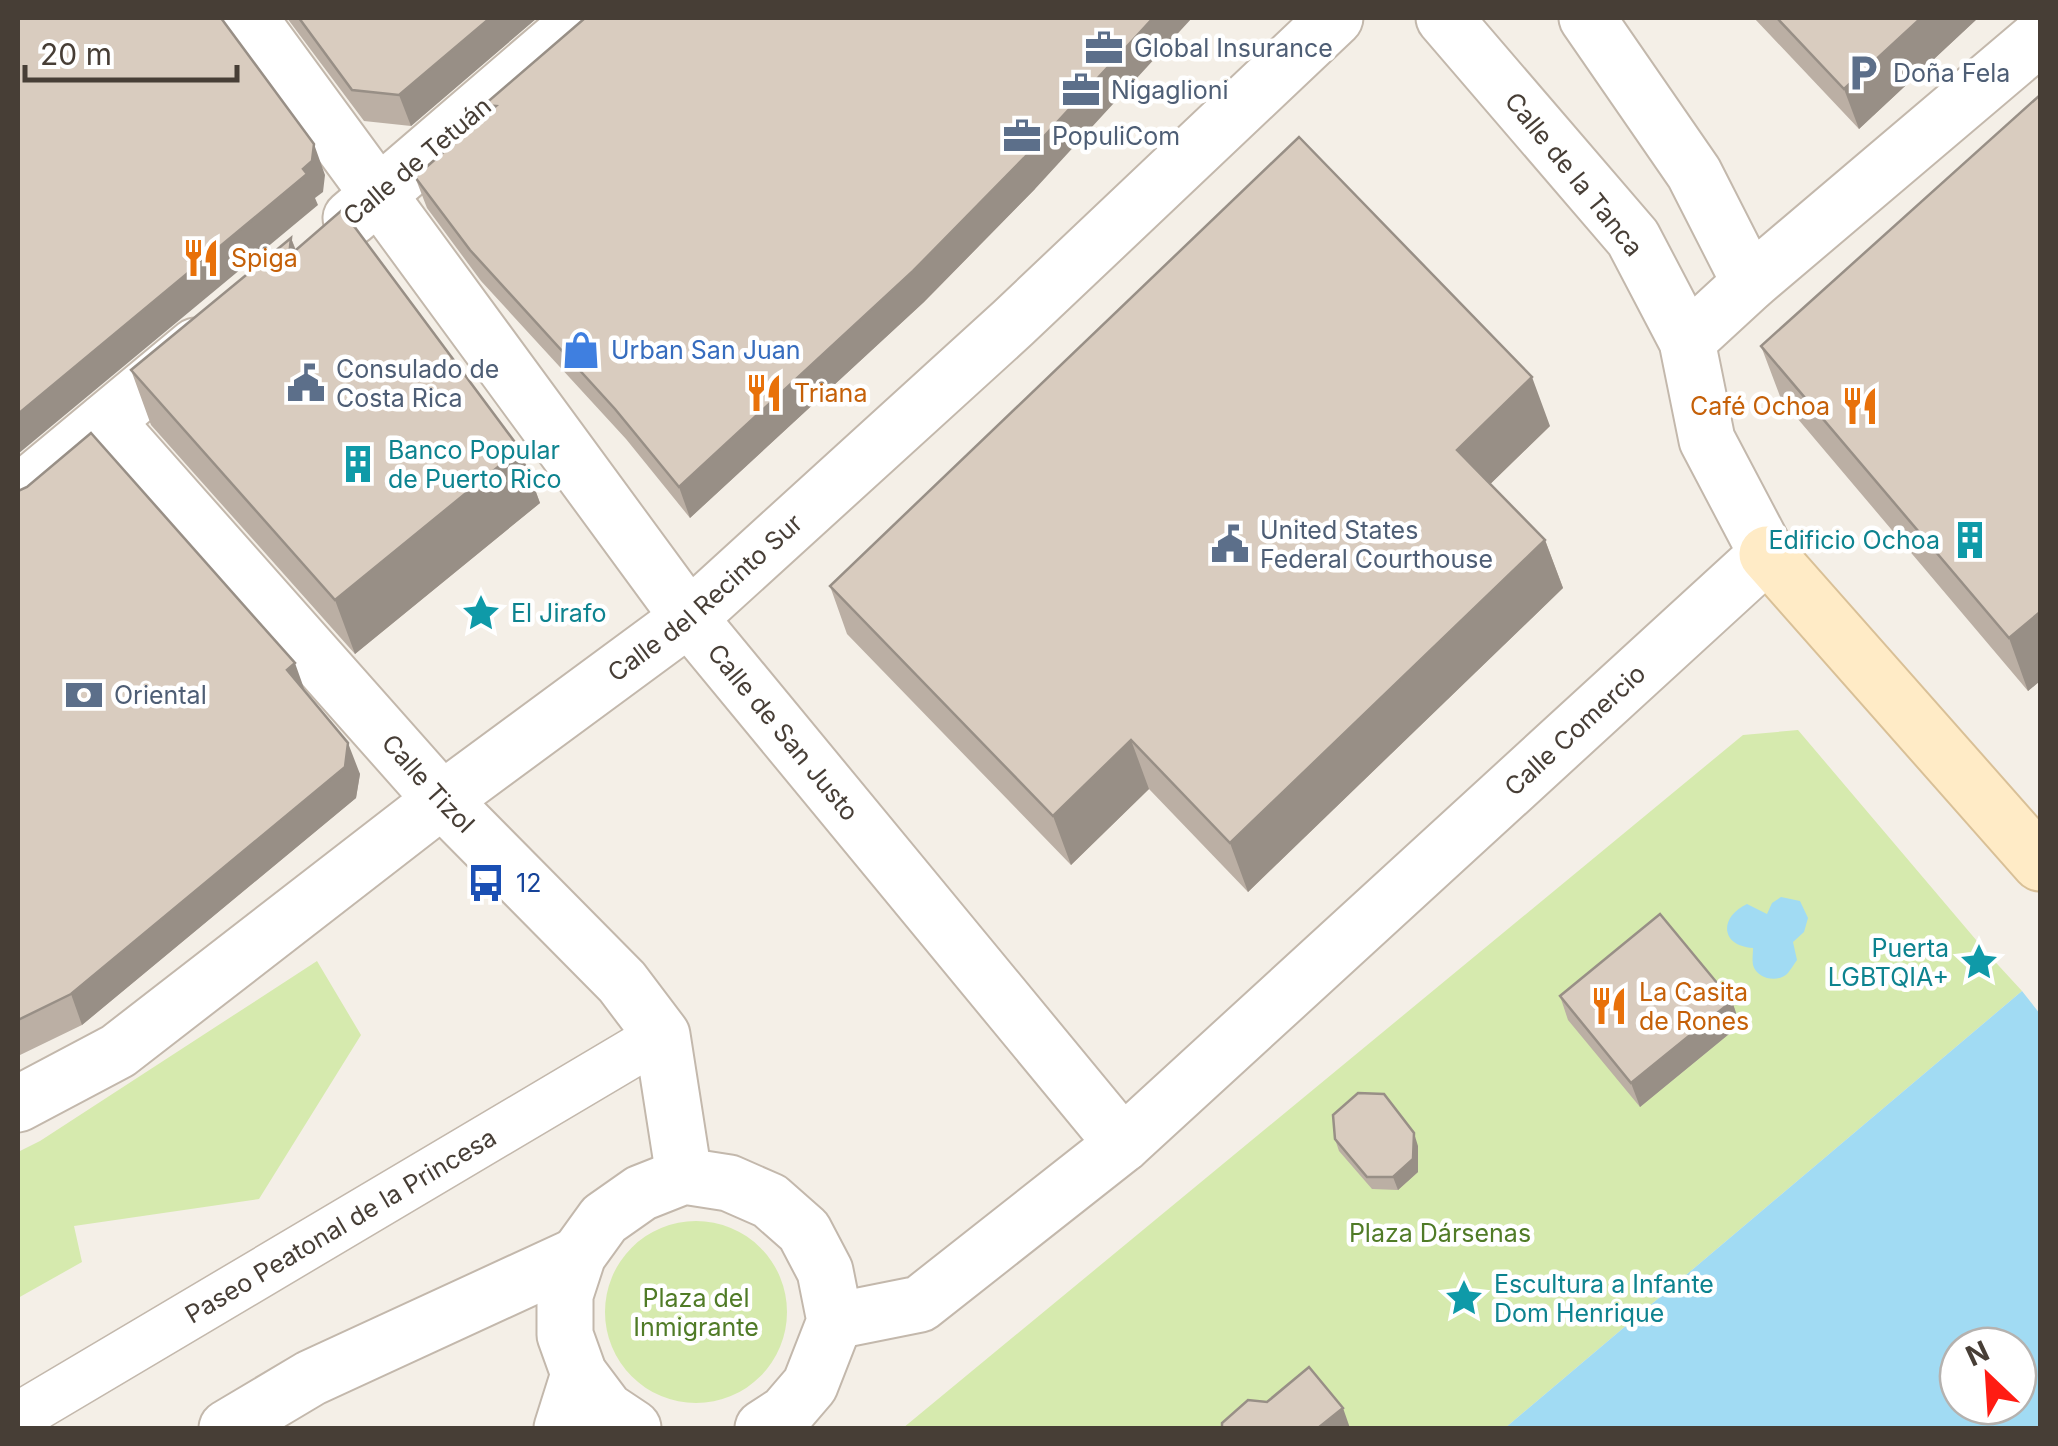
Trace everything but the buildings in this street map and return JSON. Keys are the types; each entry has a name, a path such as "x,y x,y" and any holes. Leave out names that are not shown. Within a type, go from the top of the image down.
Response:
{"main road":[{"path":"1767,554 2040,863"}],"street":[{"name":"Calle de San Justo","path":"249,18 688,618 1123,1144"},
{"name":"Calle de Tetuán","path":"318,245 584,18"},
{"name":"Calle del Recinto Sur","path":"18,1104 118,1051 442,800 688,618 1013,322 1335,18"},
{"name":"Calle de la Tanca","path":"1444,18 1633,238 1687,341"},
{"path":"1587,18 1694,174 1750,283"},
{"path":"1767,554 1707,440 1687,341 2040,37"},
{"path":"18,494 227,320"},
{"name":"Calle Tizol","path":"106,420 442,800 622,982 662,1034 684,1176"},
{"name":"Calle Comercio","path":"834,1320 920,1304 1123,1144 1767,554"},
{"name":"Paseo Peatonal de la Princesa","path":"18,1417 662,1034"},
{"path":"633,1428 606,1410 579,1374 566,1335 565,1294 578,1255 604,1219 640,1194 684,1176 728,1184 770,1202 804,1231 825,1271 834,1320 810,1385 786,1413 763,1428"},
{"path":"227,1428 311,1378 578,1255"},
{"path":"562,1428 579,1374"}],"green space":[{"name":"Plaza Dársenas","path":"1798,730 2022,991 1505,1428 903,1428 1743,735"},
{"path":"317,961 361,1035 259,1199 74,1226 82,1262 18,1298 18,1152"},
{"name":"Plaza del Inmigrante","path":"696,1221 731,1228 760,1248 780,1277 787,1312 780,1347 760,1376 731,1396 696,1403 661,1396 632,1376 612,1347 605,1312 612,1277 632,1248 661,1228"}],"water":[{"path":"1781,897 1800,901 1808,918 1804,932 1793,942 1797,960 1783,977 1768,978 1755,970 1753,948 1729,937 1728,923 1747,904 1767,914 1772,903"},
{"path":"2022,991 2040,1014 2040,1428 1505,1428"}],"place":[{"name":"Global Insurance","path":"1104,48"},
{"name":"Doña Fela","path":"1863,73"},
{"name":"Nigaglioni","path":"1081,90"},
{"name":"PopuliCom","path":"1022,136"},
{"name":"Spiga","path":"201,258"},
{"name":"Urban San Juan","path":"581,350"},
{"name":"Consulado de Costa Rica","path":"306,383"},
{"name":"Triana","path":"764,393"},
{"name":"Café Ochoa","path":"1860,406"},
{"name":"Banco Popular de Puerto Rico","path":"358,464"},
{"name":"Edificio Ochoa","path":"1970,540"},
{"name":"United States Federal Courthouse","path":"1230,544"},
{"name":"El Jirafo","path":"481,613"},
{"name":"Oriental","path":"84,695"},
{"name":"12","path":"486,883"},
{"name":"Puerta LGBTQIA+","path":"1979,962"},
{"name":"La Casita de Rones","path":"1609,1006"},
{"name":"Escultura a Infante Dom Henrique","path":"1464,1298"}]}
